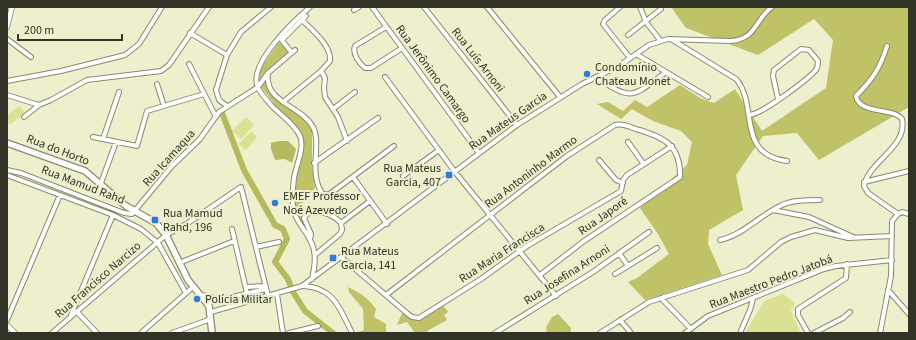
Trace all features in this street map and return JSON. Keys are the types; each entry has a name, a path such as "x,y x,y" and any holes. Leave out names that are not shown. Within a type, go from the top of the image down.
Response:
{"main road":[{"name":"Rua do Horto","path":"7,143 74,165 101,183 120,202 136,211"},
{"name":"Rua Mamud Rahd","path":"136,211 154,222 166,235 179,263 193,287 207,304 211,312 212,333"},
{"path":"200,295 218,300"}],"street":[{"path":"7,27 12,7"},
{"path":"7,81 61,71 125,55 139,44 162,7"},
{"path":"24,117 39,105 52,100 87,80 161,71 169,66 209,7"},
{"path":"227,106 219,100 216,90 226,55 241,32 271,7"},
{"path":"310,7 280,39 260,66 257,76 258,87 276,110 294,126 301,139 294,177 293,208 299,222 310,240 315,255 312,279"},
{"name":"Rua Jerônimo Camargo","path":"372,7 479,153"},
{"name":"Rua Luís Arnoni","path":"424,7 517,125"},
{"path":"487,7 560,97"},
{"path":"620,7 604,20 603,24 630,58"},
{"path":"640,7 646,22 660,40"},
{"name":"Rua Mateus Garcia","path":"211,312 302,286 387,224 517,125 560,97 619,66 660,40 738,40 754,31 764,14 772,7"},
{"path":"628,35 662,9"},
{"path":"280,39 304,18 330,54 330,61 321,71 284,102"},
{"path":"386,27 355,46 354,52 358,61 365,68 371,68 402,48"},
{"path":"190,33 226,55"},
{"path":"7,39 31,57"},
{"path":"258,87 268,73 293,51 280,39"},
{"path":"671,39 736,79 741,87 754,138 763,151 774,159 787,161"},
{"path":"887,46 881,66 871,81 856,96 856,99 868,108 900,115 902,119 903,128 899,140 864,182 864,188 868,193 898,214"},
{"path":"749,116 758,113 778,99 816,69 818,61 809,50 801,49 774,70 773,76 778,99"},
{"path":"636,54 708,97"},
{"path":"189,64 216,117"},
{"path":"321,71 325,78 323,93 340,121 346,141"},
{"path":"596,77 619,91 629,94 638,92 666,72"},
{"path":"268,73 267,80 270,90 307,120 314,128 316,138 314,163 320,190 324,194 330,193 394,146"},
{"path":"385,77 455,172 540,274 556,296"},
{"path":"158,84 164,106"},
{"name":"Rua Icamaqua","path":"136,211 172,166 200,139 216,117 227,106 258,87"},
{"path":"103,139 119,92"},
{"path":"333,110 356,92"},
{"path":"93,137 137,146 147,112 204,94"},
{"path":"7,95 39,105"},
{"path":"314,163 378,118"},
{"name":"Rua Antoninho Marmo","path":"386,295 578,148 617,125 654,135 672,146"},
{"path":"101,183 116,142"},
{"path":"628,142 643,163"},
{"name":"Rua Maria Francisca","path":"341,258 408,314 412,317 419,318 481,279 520,250 621,191 626,175 672,146"},
{"name":"Rua Japoré","path":"540,274 584,241 680,177 678,157 672,146"},
{"path":"403,176 439,150"},
{"path":"599,160 616,180 623,183"},
{"name":"Rua Mamud Rahd","path":"7,170 21,173 130,215 136,211"},
{"path":"864,182 909,171"},
{"name":"Rua Mamud Rahd","path":"7,176 113,215 141,229 158,243 186,293"},
{"path":"353,177 387,224"},
{"path":"158,243 166,235 188,223 242,187 268,296"},
{"path":"7,320 60,195"},
{"path":"720,240 736,235 773,210 788,203 820,200"},
{"path":"341,223 370,201"},
{"path":"773,210 809,217 855,238"},
{"path":"310,240 311,234 304,218 307,214 318,212 331,215 341,223 342,230 340,234 315,255"},
{"path":"880,333 892,260 892,221 902,212 909,214"},
{"path":"70,317 113,215"},
{"path":"232,229 249,302"},
{"path":"600,333 644,305 661,298 748,270 781,242 791,237 818,230 842,237 855,238 892,236"},
{"name":"Rua Josefina Arnoni","path":"495,333 556,296 649,232"},
{"path":"179,263 234,241"},
{"path":"256,247 279,242"},
{"name":"Rua Francisco Narcizo","path":"52,333 158,243"},
{"path":"615,274 657,248"},
{"path":"619,253 628,266"},
{"name":"Rua Maestro Pedro Jatobá","path":"685,333 708,316 824,269 847,264 892,260"},
{"path":"808,333 798,315 798,309 846,278 847,264"},
{"path":"302,286 309,286 329,294 352,333"},
{"path":"141,333 193,287"},
{"path":"246,287 266,288"},
{"path":"207,304 266,288"},
{"path":"888,290 909,314"},
{"path":"277,294 283,333"},
{"path":"661,298 690,328"},
{"path":"740,333 750,310 753,298"},
{"path":"77,312 97,333"},
{"path":"814,333 843,318 850,312"},
{"path":"172,333 212,320"},
{"path":"620,320 631,333"},
{"path":"7,325 15,333"},
{"path":"290,333 318,326"}],"shaded area":[{"path":"671,7 909,7 909,107 819,160 797,133 763,136 736,175 743,210 709,230 708,244 722,275 645,300 628,282 637,278 669,254 658,234 640,208 687,165 692,142 681,131 653,121 632,109 621,119 597,104 608,102 623,111 635,100 647,107 680,85 700,98 714,103 735,89 762,131 826,88 833,40 814,19 758,55 686,28"},
{"path":"279,42 289,52 266,71 259,81 261,68"},
{"path":"265,81 272,96 304,120 312,130 312,166 315,188 302,204 300,212 310,237 296,214 295,203 296,178 304,147 302,136 295,125 277,107 261,87"},
{"path":"19,106 25,113 9,125 7,115"},
{"path":"246,117 254,125 241,139 232,131"},
{"path":"251,131 257,137 246,150 239,144"},
{"path":"288,141 296,149 292,163 285,159 275,160 271,149 271,143"},
{"path":"348,287 364,296 373,305 376,309 374,317 386,324 386,333 355,333 364,330 363,309 349,292"},
{"path":"783,294 795,303 791,311 801,333 745,333 764,301"},
{"path":"443,305 448,312 444,315 447,320 427,331 427,333 415,333 407,322 397,325 402,313 417,320"},
{"path":"558,314 571,328 570,333 547,333 546,327 552,317"}],"waterway":[{"path":"222,113 244,170 275,225 283,229 287,239 275,262 288,279 291,287"},
{"path":"293,292 305,311 333,333"}],"place":[{"name":"Condomínio Chateau Monet","path":"587,74"},
{"name":"Rua Mateus Garcia, 407","path":"449,175"},
{"name":"EMEF Professor Noé Azevedo","path":"275,203"},
{"name":"Rua Mamud Rahd, 196","path":"155,220"},
{"name":"Rua Mateus Garcia, 141","path":"333,258"},
{"name":"Polícia Militar","path":"197,299"}]}
